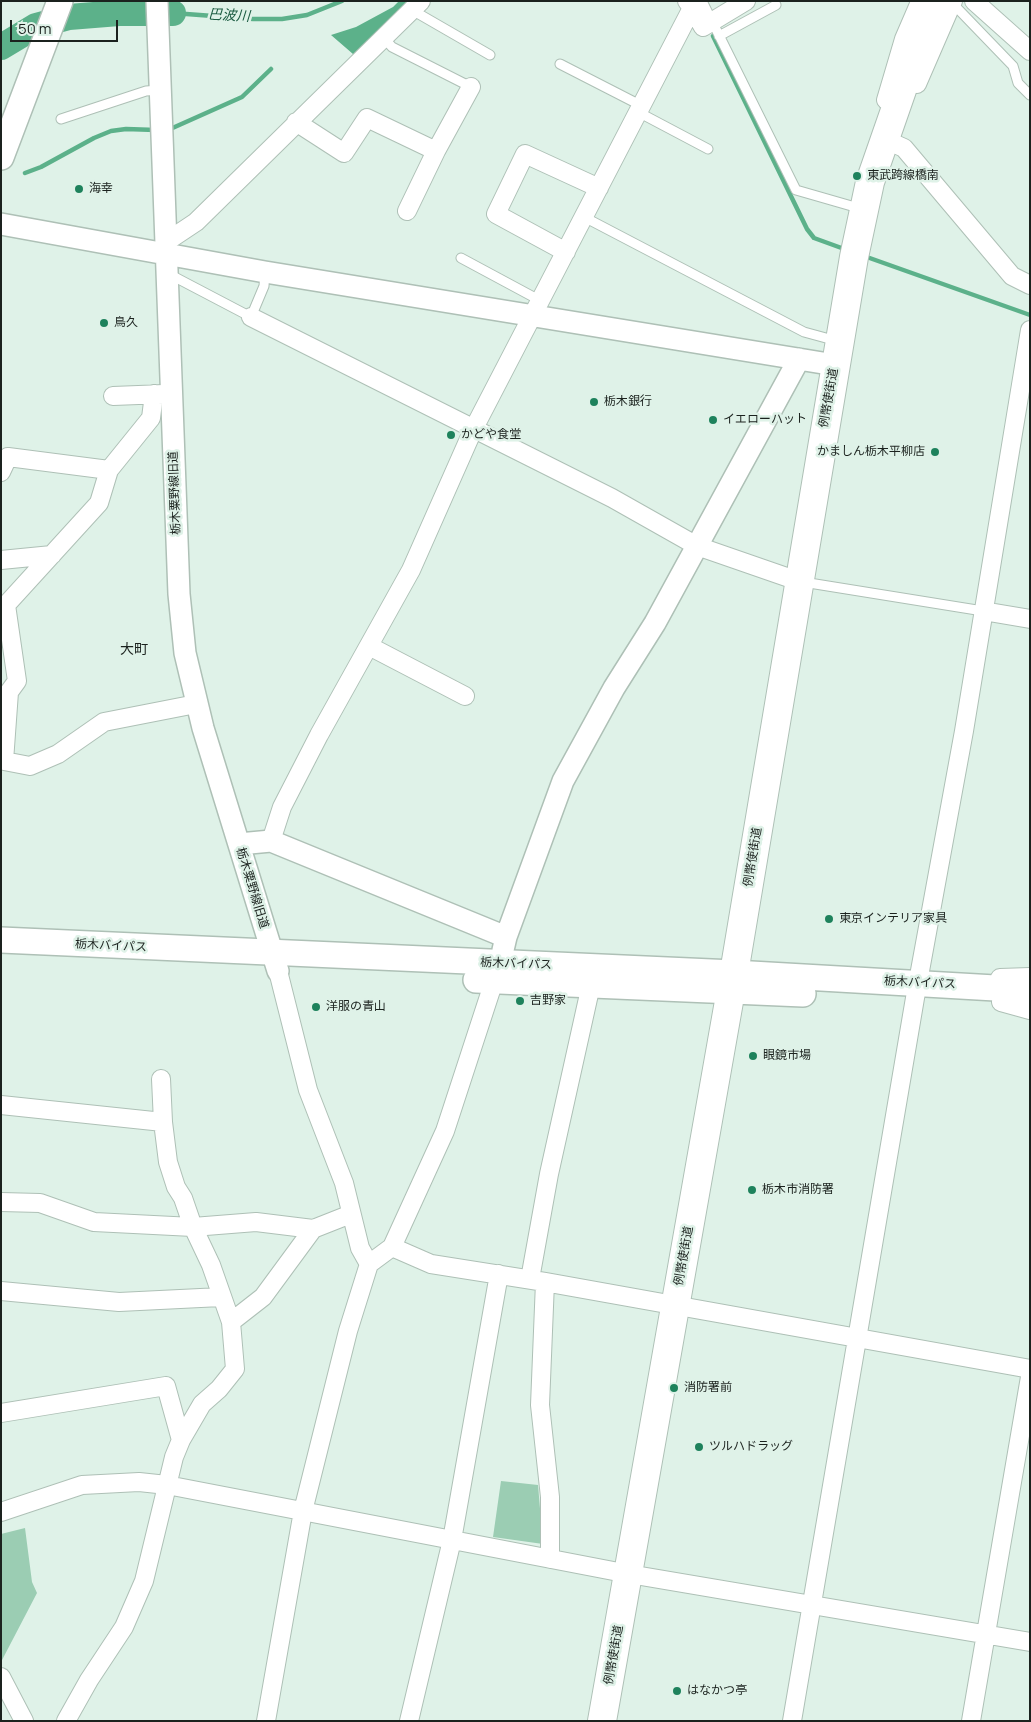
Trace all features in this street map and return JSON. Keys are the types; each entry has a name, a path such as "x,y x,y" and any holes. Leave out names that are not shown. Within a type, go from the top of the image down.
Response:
{"main road":[{"path":"1,157 60,1"},
{"name":"例幣使街道","path":"602,1721 732,982 837,353 864,210 870,182 886,134 946,3"},
{"name":"栃木バイパス","path":"1,940 275,962"},
{"name":"栃木バイパス","path":"1,957 275,962 917,990 1001,1002 1030,1004"},
{"name":"栃木バイパス","path":"497,972 591,985 732,982"},
{"name":"栃木バイパス","path":"917,990 966,986 1030,990"}],"street":[{"name":"栃木粟野線旧道","path":"157,1 166,256 163,394 185,653 196,704 275,962"},
{"path":"691,3 703,27 716,29 746,1"},
{"path":"920,1 891,80 886,104 886,134 904,148 1012,276 1030,285"},
{"path":"974,1 1030,51"},
{"path":"271,840 282,807 411,570 473,430 640,109 691,3"},
{"path":"166,256 196,222 296,122 416,6"},
{"path":"407,211 436,150 471,87"},
{"path":"296,122 344,153 367,118 436,150"},
{"path":"566,252 496,214 524,154 599,188"},
{"path":"1,224 166,256 265,272 538,308 799,359 837,353"},
{"path":"251,317 473,430 612,498 697,546 798,582"},
{"path":"792,1721 1030,330"},
{"path":"266,1721 303,1511 328,1402 369,1264 392,1247 446,1131 497,972 506,937 563,781 614,688 655,623 799,359"},
{"path":"113,396 163,394 151,418 109,470 99,503 6,605 17,681 10,692 4,762 30,766 58,754 104,722 196,704"},
{"path":"1,472 8,457 109,470"},
{"path":"1,560 52,555"},
{"path":"983,611 1030,619"},
{"path":"369,646 465,696"},
{"path":"239,844 271,840 506,937"},
{"path":"275,962 308,1090 344,1183 360,1248 369,1264"},
{"path":"966,986 1000,978 1030,977"},
{"path":"550,1559 550,1497 540,1405 538,1281 550,1174 591,985"},
{"path":"1001,1002 1030,1010"},
{"path":"66,1721 88,1680 124,1627 144,1581 174,1457 181,1440 202,1404 219,1389 235,1368 231,1322 211,1264 193,1227 168,1162 163,1122 161,1080"},
{"path":"1,1105 163,1122"},
{"path":"1,1202 40,1203 94,1222 193,1227 256,1222 312,1229 351,1214"},
{"path":"231,1322 263,1297 312,1229"},
{"path":"392,1247 431,1264 675,1304 1030,1368"},
{"path":"409,1721 452,1540 498,1274"},
{"path":"1,1291 119,1302 221,1297"},
{"path":"971,1721 1030,1377"},
{"path":"1,1413 166,1386 181,1440"},
{"path":"1,1512 82,1484 139,1482 167,1485 629,1574 1030,1642"},
{"path":"1,1677 24,1721"}],"lane":[{"path":"946,3 958,9 1013,66 1018,83 1030,94"},
{"path":"776,5 716,29 796,190 864,210"},
{"path":"416,6 490,55"},
{"path":"384,38 392,47 471,87"},
{"path":"560,64 708,149"},
{"path":"61,119 146,91 161,90"},
{"path":"584,217 804,332 837,353"},
{"path":"166,256 251,317 264,286 265,272"},
{"path":"461,258 538,308"},
{"path":"798,582 983,611"}],"shaded area":[{"path":"399,1 413,1 361,54 353,54 331,35 356,27 393,7"},
{"path":"501,1481 538,1485 543,1544 493,1537"},
{"path":"25,1528 32,1582 37,1593 1,1662 1,1534"}],"waterway":[{"name":"巴波川","path":"173,13 253,19 282,19 307,15 342,1"},
{"name":"巴波川","path":"1,47 36,26 69,17 119,13 173,13"},
{"path":"713,36 807,229 814,238 847,250"},
{"path":"168,130 242,97 271,69"},
{"path":"25,173 41,167 94,138 111,131 126,129 156,130"},
{"path":"864,256 1030,315"}],"place":[{"name":"東武跨線橋南","path":"857,176"},
{"name":"海幸","path":"79,189"},
{"name":"鳥久","path":"104,323"},
{"name":"栃木銀行","path":"594,402"},
{"name":"イエローハット","path":"713,420"},
{"name":"かどや食堂","path":"451,435"},
{"name":"かましん栃木平柳店","path":"935,452"},
{"name":"東京インテリア家具","path":"829,919"},
{"name":"吉野家","path":"520,1001"},
{"name":"洋服の青山","path":"316,1007"},
{"name":"眼鏡市場","path":"753,1056"},
{"name":"栃木市消防署","path":"752,1190"},
{"name":"消防署前","path":"674,1388"},
{"name":"ツルハドラッグ","path":"699,1447"},
{"name":"はなかつ亭","path":"677,1691"}],"district":[{"name":"大町","path":"134,650"}]}
